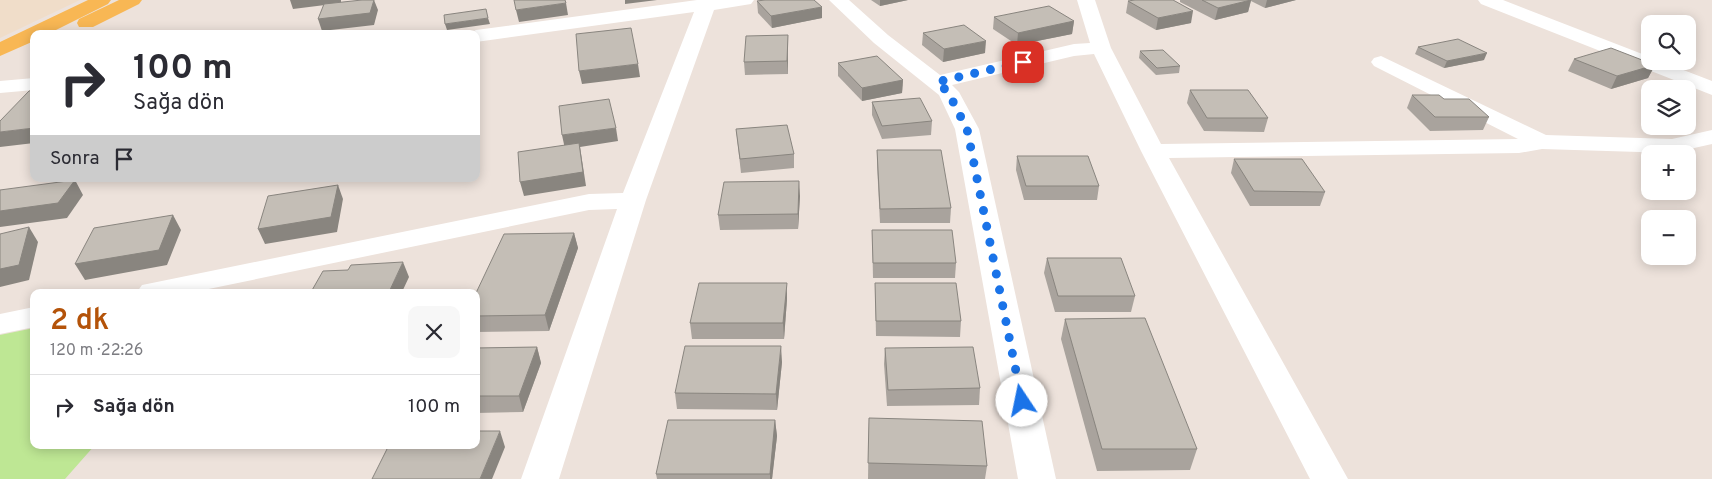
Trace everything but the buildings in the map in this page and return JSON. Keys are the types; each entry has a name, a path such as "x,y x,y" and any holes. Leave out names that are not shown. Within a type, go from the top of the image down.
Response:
{"main road":[{"path":"41,30 102,0"},
{"path":"73,30 133,0"},
{"path":"0,50 30,35"},
{"path":"0,65 30,51"}],"street":[{"path":"480,35 706,3 745,0"},
{"path":"838,0 881,39 948,92 967,129 1037,479"},
{"path":"1086,0 1101,48 1153,151 1329,479"},
{"path":"1487,0 1712,89"},
{"path":"540,479 632,200 706,3"},
{"path":"937,82 1074,50 1101,48"},
{"path":"1381,62 1542,142"},
{"path":"0,87 30,84"},
{"path":"1153,151 1519,146 1542,142 1672,146 1712,138"},
{"path":"167,289 589,202 632,200"},
{"path":"0,324 30,318"}],"shaded area":[{"path":"0,0 80,0 0,38"}],"green space":[{"path":"30,329 30,449 91,449 65,479 0,479 0,335"}],"route":[{"path":"1022,401 967,129 948,92 937,82 1023,62"}]}
